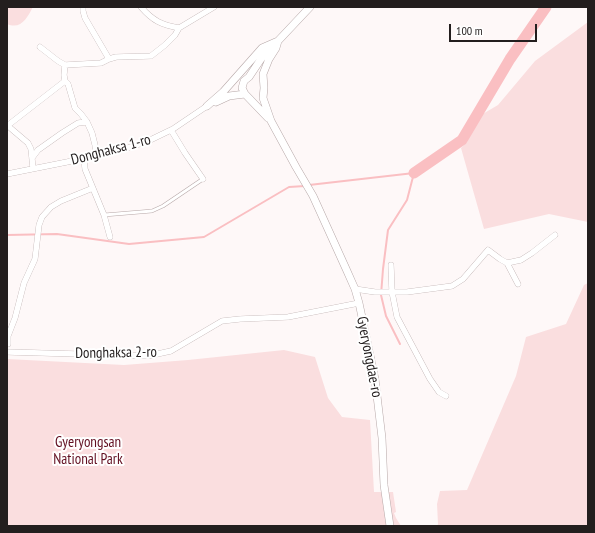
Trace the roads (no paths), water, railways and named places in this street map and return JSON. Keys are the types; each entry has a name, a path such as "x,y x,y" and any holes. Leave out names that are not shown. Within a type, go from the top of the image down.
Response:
{"street":[{"path":"84,7 83,11 85,18 109,59"},
{"path":"141,7 150,17 161,23 179,28"},
{"path":"40,47 65,65 101,63 116,57 151,56 175,35 179,28 214,7"},
{"path":"271,121 246,95 242,88 243,83 275,42 310,7"},
{"path":"271,121 263,98 263,74 269,59 276,48 275,42"},
{"path":"207,106 223,92 262,48 275,42"},
{"path":"65,65 64,81 68,84 76,108 87,122 92,132 96,155"},
{"path":"207,106 229,96 246,95 251,98 258,97 263,88 262,81 256,77 249,77"},
{"path":"33,168 31,149 28,143 7,126 64,81"},
{"path":"223,92 243,83"},
{"name":"Donghaksa 1-ro","path":"7,174 124,149 146,142 171,130 207,106"},
{"name":"Gyeryongdae-ro","path":"271,121 300,174 314,196 355,289 359,302 375,379 382,438 384,485 390,526"},
{"path":"32,158 38,150 62,133 78,123 87,122"},
{"path":"171,130 203,179"},
{"path":"84,158 84,169 104,215 110,237"},
{"path":"8,344 8,336 15,318 24,284 35,259 39,225 42,216 51,207 61,201 93,188"},
{"path":"507,264 522,260 555,235"},
{"path":"355,289 376,292 407,292 452,286 463,279 488,250 507,264 518,284"},
{"path":"391,265 389,292 397,317 414,352 430,379 439,392 446,396"},
{"name":"Donghaksa 2-ro","path":"7,352 148,356 171,351 222,322 288,317 359,302"}],"lane":[{"path":"104,215 152,211 163,206 203,179"}],"waterway":[{"path":"414,173 462,140 510,59 546,7"},
{"path":"309,185 414,173 407,200 388,230 383,269 381,295 386,316 400,344"},
{"path":"7,235 57,234 129,244 204,237 289,187 305,186"}],"park label":[{"name":"Gyeryongsan National Park","path":"88,452"}]}
